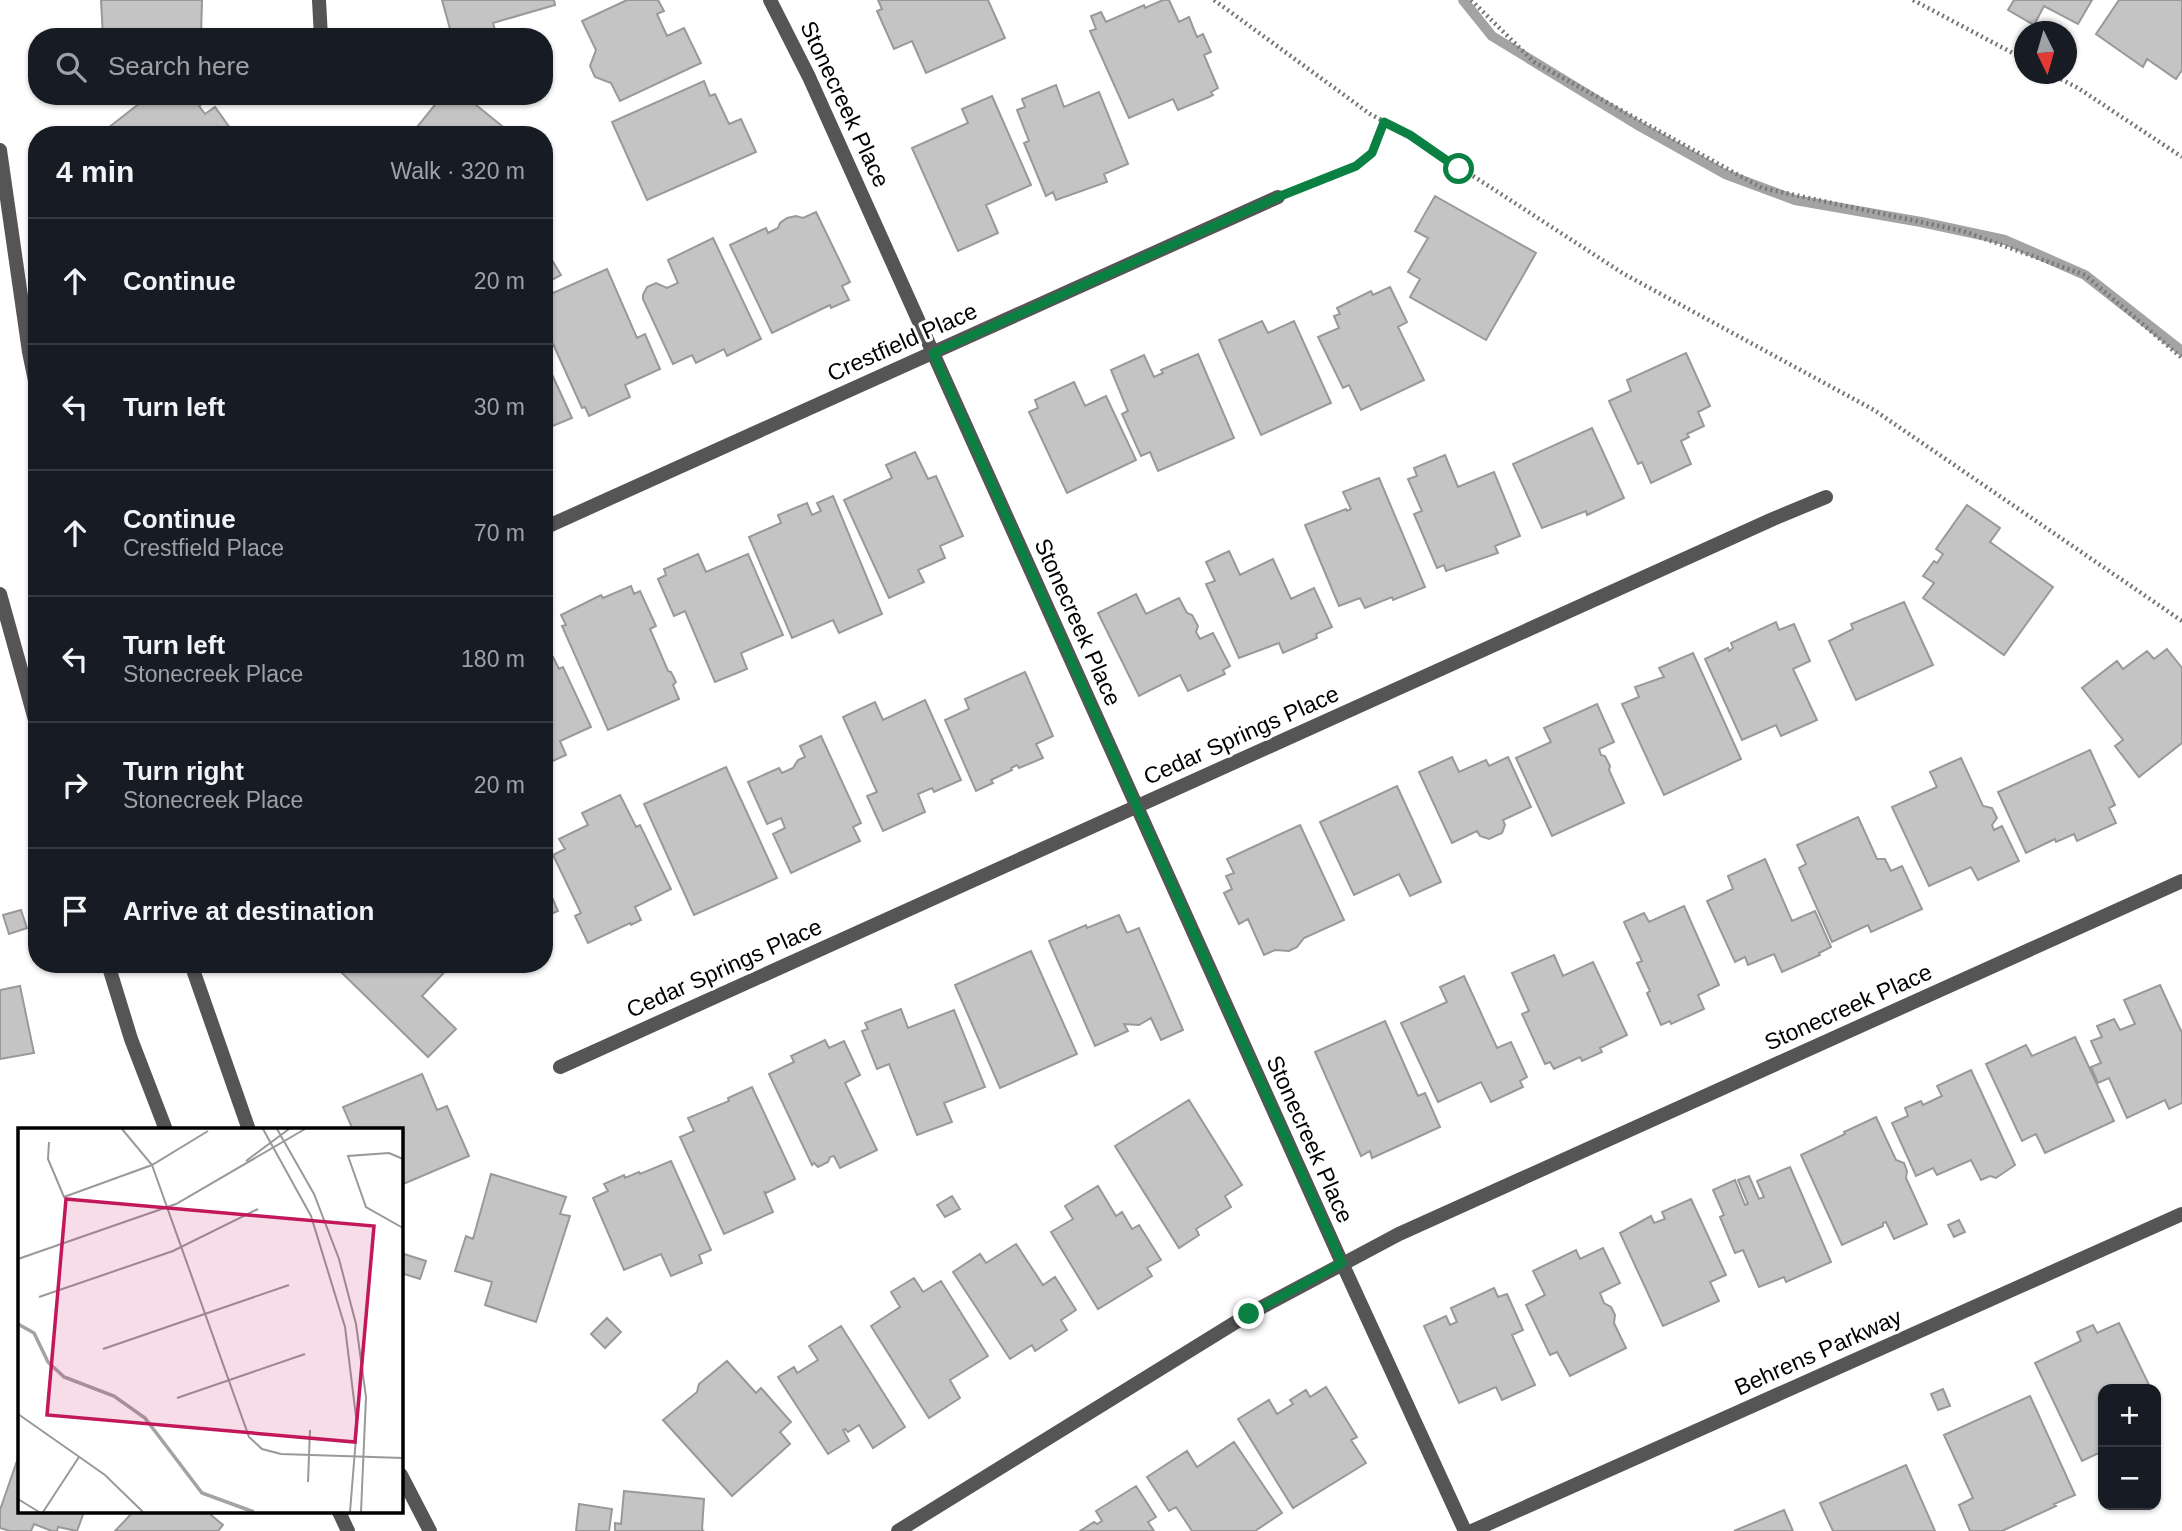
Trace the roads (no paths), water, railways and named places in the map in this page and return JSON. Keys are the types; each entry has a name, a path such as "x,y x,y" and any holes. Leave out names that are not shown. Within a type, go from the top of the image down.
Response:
{"street":[{"path":"319,0 321,28"},
{"name":"Stonecreek Place","path":"770,0 809,77 1136,808 1465,1531"},
{"path":"0,150 28,345"},
{"name":"Crestfield Place","path":"553,524 1278,197"},
{"name":"Cedar Springs Place","path":"560,1067 1826,497"},
{"path":"0,594 28,695"},
{"name":"Stonecreek Place","path":"898,1531 1249,1314 1399,1234 2182,881"},
{"path":"111,973 131,1039 165,1128"},
{"path":"194,973 248,1128"},
{"name":"Behrens Parkway","path":"1472,1531 2182,1214"},
{"path":"402,1477 430,1531"},
{"path":"340,1514 348,1531"}],"waterway":[{"path":"1463,0 1492,36 1641,127 1725,174 1795,200 2005,240 2085,275 2182,351"}]}
